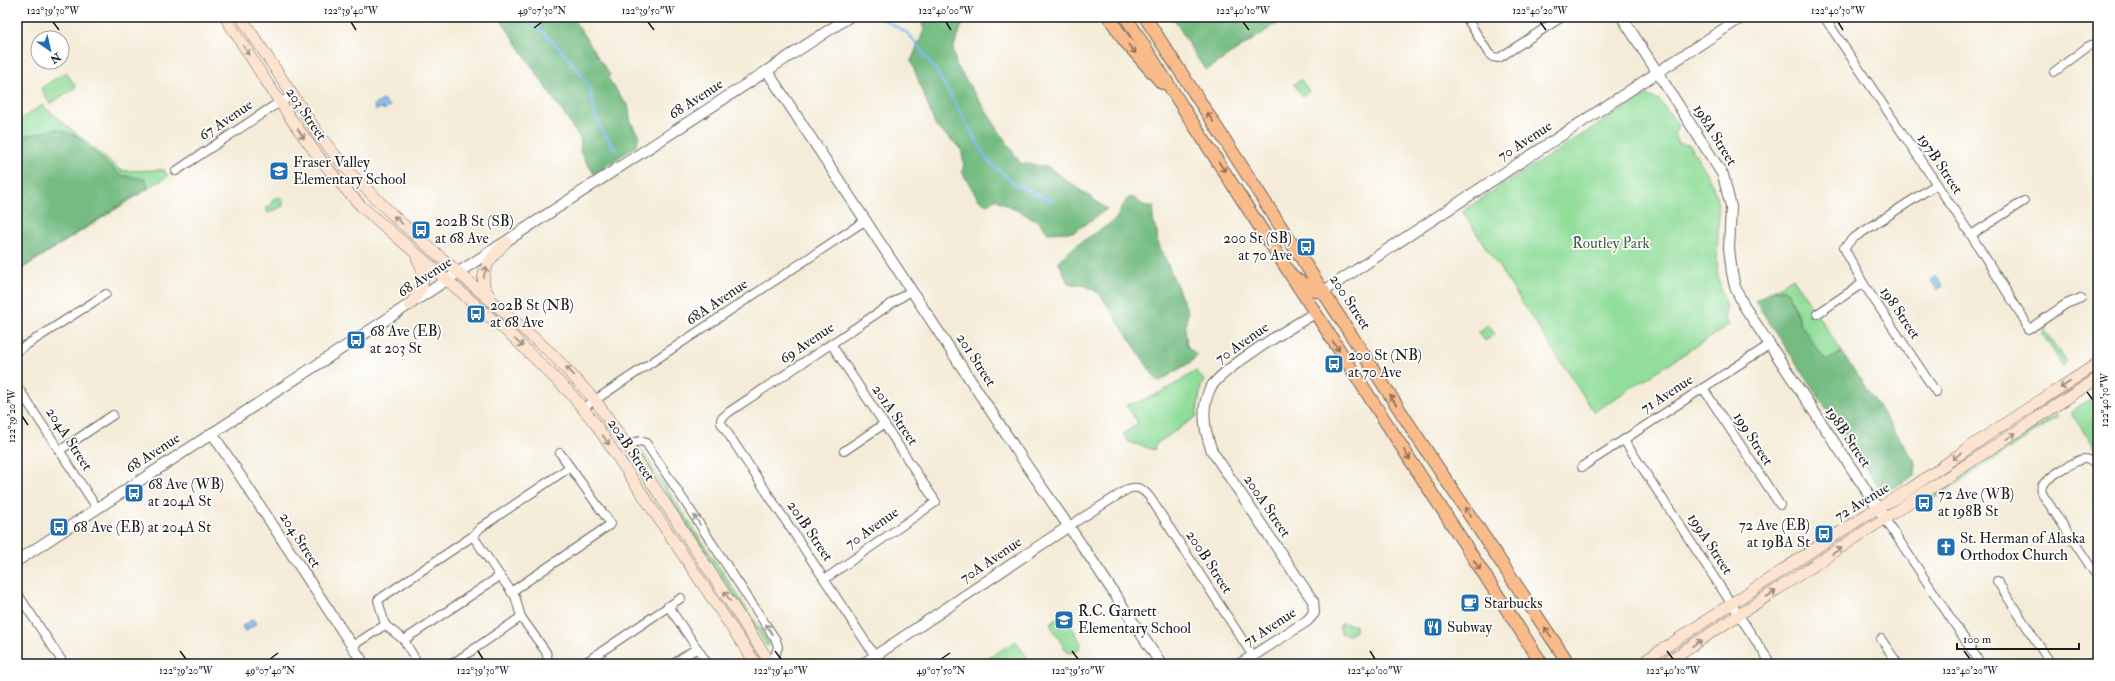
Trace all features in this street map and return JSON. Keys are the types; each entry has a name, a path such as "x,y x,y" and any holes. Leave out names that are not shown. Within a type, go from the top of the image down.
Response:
{"main road":[{"name":"203 Street","path":"224,17 308,143 338,182 361,206 415,254 448,280"},
{"name":"203 Street","path":"241,17 319,136 357,182 398,220 460,272"},
{"path":"1109,17 1124,40 1185,112"},
{"path":"1126,17 1185,112 1542,664"},
{"name":"200 Street","path":"1145,17 1414,432 1569,664"},
{"path":"497,305 487,292 483,282 487,265 506,242"},
{"path":"410,305 421,289 424,278 423,271 415,254"},
{"name":"202B Street","path":"460,272 551,353 595,400 626,444 771,664"},
{"path":"1290,274 1306,287 1316,291 1324,291"},
{"name":"202B Street","path":"448,280 542,363 583,408 756,664"},
{"name":"72 Avenue","path":"1640,664 1732,603 1926,479 1963,452 2098,363"},
{"name":"72 Avenue","path":"1664,664 1885,520 2098,378"}],"street":[{"name":"68 Avenue","path":"17,561 849,17"},
{"path":"1466,17 1493,58 1499,58 1562,17"},
{"name":"198A Street","path":"1622,17 1723,175 1731,207 1730,259 1732,273 1735,287 1744,306"},
{"name":"70 Avenue","path":"1324,291 1742,17"},
{"name":"197B Street","path":"1824,17 1971,235 2024,319 2028,330 2066,304 2081,298"},
{"path":"2054,72 2090,45 2098,44"},
{"name":"201 Street","path":"767,70 1034,476 1069,526 1160,664"},
{"name":"67 Avenue","path":"176,171 280,102 293,95"},
{"name":"198 Street","path":"1936,392 1863,283 1844,248 1852,239 1937,184"},
{"path":"1971,235 2024,201"},
{"name":"68A Avenue","path":"583,408 866,220"},
{"path":"1817,314 1863,283"},
{"name":"69 Avenue","path":"721,423 721,419 728,412 912,290"},
{"path":"17,351 106,294"},
{"name":"198B Street","path":"1744,306 1769,346 1981,664"},
{"name":"70 Avenue","path":"1205,412 1209,390 1225,371 1315,313"},
{"name":"201A Street","path":"831,344 936,502"},
{"name":"71 Avenue","path":"1582,467 1769,346"},
{"name":"204A Street","path":"17,386 97,508"},
{"name":"199 Street","path":"1703,388 1780,504"},
{"name":"200A Street","path":"1205,412 1206,433 1212,451 1313,601 1314,613"},
{"path":"59,451 113,415"},
{"name":"201B Street","path":"721,423 875,656"},
{"path":"844,451 884,424"},
{"name":"204 Street","path":"212,433 364,664"},
{"name":"199A Street","path":"1624,440 1772,664"},
{"name":"202B Street","path":"626,444 641,441 646,443 772,633 778,647 771,664"},
{"path":"511,592 610,524 560,453"},
{"path":"2098,466 2084,459 2076,461 2048,480 2043,485 2042,490 2047,501 2098,578"},
{"path":"418,664 404,640 385,625 378,600 473,536 480,528 570,467"},
{"name":"70A Avenue","path":"863,664 1122,492 1133,487 1138,488"},
{"name":"200B Street","path":"1138,488 1142,489 1151,499 1253,656"},
{"name":"70 Avenue","path":"825,579 936,502"},
{"path":"473,536 515,596 521,617 546,652 549,664"},
{"path":"404,640 500,576"},
{"path":"1997,581 2051,664"},
{"path":"17,593 63,664"},
{"path":"583,664 595,661 668,606 681,598"},
{"path":"668,606 708,664"},
{"name":"71 Avenue","path":"1240,664 1307,621 1314,613"},
{"path":"452,664 521,617"},
{"path":"352,646 385,625"},
{"path":"1881,639 1898,664"},
{"path":"673,664 697,648"}],"green space":[{"path":"499,17 572,17 610,75 608,78 625,103 628,104 631,123 639,136 636,146 594,174 580,152 581,140"},
{"path":"920,17 965,17 953,49 956,65 1020,163 1048,167 1107,209 1074,232 1048,233 1038,221 995,199 987,204 979,200 962,172 964,163 961,148 936,127 911,61 924,30"},
{"path":"1173,17 1287,17 1207,70 1194,54"},
{"path":"66,72 76,87 50,104 41,88"},
{"path":"1301,80 1309,91 1302,96 1294,84"},
{"name":"Routley Park","path":"1645,95 1659,100 1677,123 1677,129 1674,134 1679,144 1690,145 1706,172 1715,193 1718,209 1718,277 1725,302 1725,318 1729,325 1594,412 1462,211"},
{"path":"42,105 121,171 164,170 168,176 17,272 17,122"},
{"path":"56,129 77,136 120,175 145,179 148,187 17,271 17,138"},
{"path":"279,197 283,200 283,206 268,213 266,208 271,205 273,199"},
{"path":"1132,197 1143,205 1154,207 1153,218 1157,232 1157,240 1188,312 1185,328 1187,346 1197,355 1191,362 1158,382 1099,293 1086,286 1068,283 1058,261 1078,244 1115,220 1127,199"},
{"path":"1793,278 1842,352 1828,360 1823,357 1800,323 1792,301 1783,289 1773,290"},
{"path":"1783,289 1788,293 1800,323 1823,357 1828,360 1842,352 1916,463 1915,476 1887,491 1879,488 1755,301 1773,290"},
{"path":"1488,325 1495,334 1485,341 1478,332"},
{"path":"2044,328 2067,362 2063,366 2043,335"},
{"path":"1196,371 1204,380 1201,387 1196,417 1156,444 1154,450 1129,442 1123,434 1138,423 1126,405 1154,396"},
{"path":"2091,400 2098,410 2098,452 2071,413 2076,407"},
{"path":"2056,415 2058,417 1956,484 1955,481"},
{"path":"638,445 770,644 767,646 635,447"},
{"path":"1950,484 1952,487 1930,501 1928,499 1937,496 1936,494"},
{"path":"1059,616 1067,619 1081,643 1079,650 1073,653 1067,652 1051,626 1052,622"},
{"path":"1342,623 1355,625 1355,631 1349,635 1342,634 1339,628"},
{"path":"1016,641 1029,661 1033,664 978,664"}],"water":[{"path":"383,100 390,106 384,110 382,108 375,110 374,105"},
{"path":"1936,276 1943,286 1937,290 1931,280"},
{"path":"253,619 256,624 245,632 242,626"}],"waterway":[{"path":"528,17 564,53 585,80 589,87 598,124 616,151"},
{"path":"882,19 909,34 937,72 988,161 1015,184 1053,202"}],"place":[{"name":"Fraser Valley Elementary School","path":"279,171"},
{"name":"202B St (SB) at 68 Ave","path":"421,230"},
{"name":"200 St (SB) at 70 Ave","path":"1306,247"},
{"name":"202B St (NB) at 68 Ave","path":"476,314"},
{"name":"68 Ave (EB) at 203 St","path":"356,340"},
{"name":"200 St (NB) at 70 Ave","path":"1334,364"},
{"name":"68 Ave (WB) at 204A St","path":"134,493"},
{"name":"72 Ave (WB) at 198B St","path":"1924,503"},
{"name":"68 Ave (EB) at 204A St","path":"59,527"},
{"name":"72 Ave (EB) at 19BA St","path":"1824,534"},
{"name":"St. Herman of Alaska Orthodox Church","path":"1946,547"},
{"name":"Starbucks","path":"1470,603"},
{"name":"R.C. Garnett Elementary School","path":"1064,620"},
{"name":"Subway","path":"1433,627"}]}
